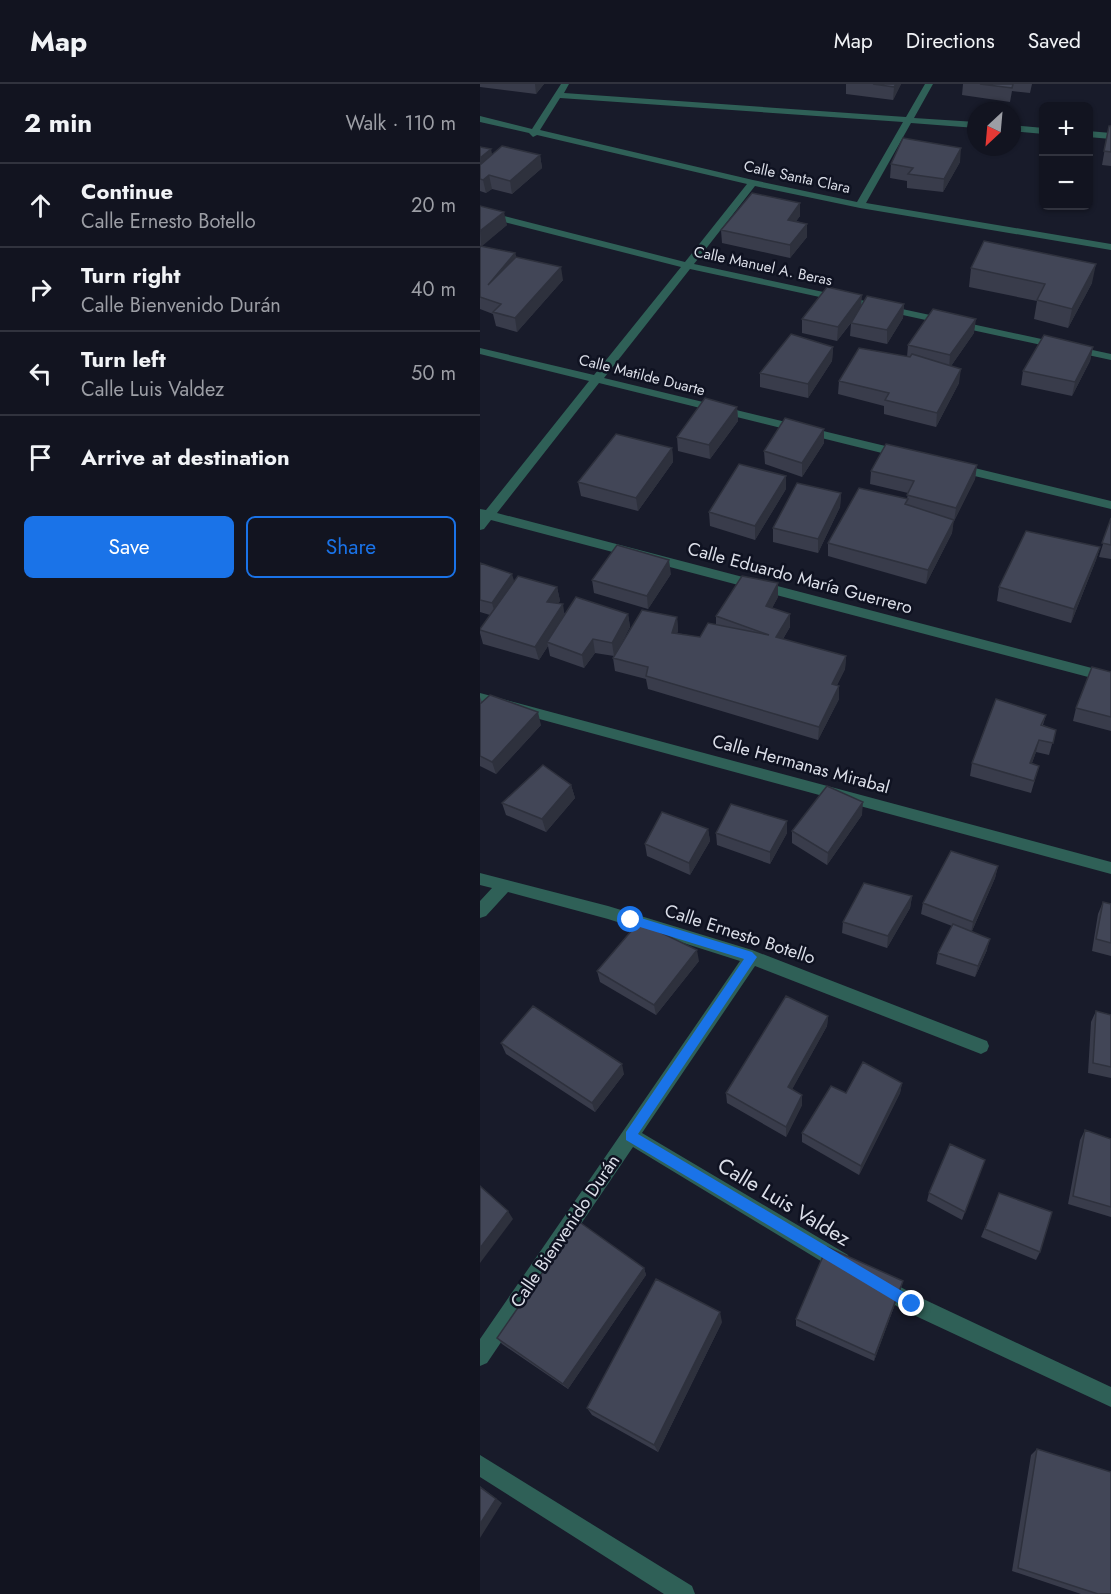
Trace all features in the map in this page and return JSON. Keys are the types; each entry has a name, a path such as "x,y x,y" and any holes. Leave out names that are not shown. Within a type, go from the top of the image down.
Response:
{"street":[{"path":"533,134 565,84"},
{"path":"860,205 929,84"},
{"path":"558,94 967,124"},
{"name":"Calle Santa Clara","path":"480,119 533,134 860,205 1111,247"},
{"path":"1021,129 1039,131"},
{"path":"1093,134 1111,136"},
{"path":"480,526 484,514 596,380 753,183"},
{"name":"Calle Manuel A. Beras","path":"480,213 687,265 1111,357"},
{"name":"Calle Matilde Duarte","path":"480,351 916,458"},
{"path":"951,466 1111,505"},
{"name":"Calle Eduardo María Guerrero","path":"484,514 1111,678"},
{"name":"Calle Hermanas Mirabal","path":"480,698 1111,868"},
{"name":"Calle Ernesto Botello","path":"480,879 752,957 860,996 981,1046"},
{"path":"480,911 505,885"},
{"name":"Calle Bienvenido Durán","path":"480,1356 752,957"},
{"name":"Calle Luis Valdez","path":"630,1136 912,1304 1111,1397"},
{"path":"480,1465 684,1594"}],"building":[{"path":"873,84 896,84 894,87"},
{"path":"980,84 1013,84 1012,88"},
{"path":"1109,126 1111,126 1111,152 1104,151"},
{"path":"903,138 961,148 944,179 908,174 913,168 891,164"},
{"path":"502,146 540,155 510,181 489,175 483,180 480,179 480,165"},
{"path":"480,147 491,149 480,158"},
{"path":"752,193 800,203 788,220 807,224 790,245 721,230"},
{"path":"480,206 504,212 480,231"},
{"path":"984,241 1096,264 1072,309 1037,300 1045,284 971,268"},
{"path":"480,246 515,253 488,285 516,257 561,267 515,318 493,312 501,304 480,297"},
{"path":"827,287 862,295 838,327 802,319"},
{"path":"867,296 904,304 887,330 851,323"},
{"path":"933,309 976,319 950,355 908,345"},
{"path":"791,334 833,347 808,384 760,373"},
{"path":"1044,335 1093,347 1075,382 1023,371"},
{"path":"859,348 910,357 912,354 961,369 937,413 885,400 889,393 839,381"},
{"path":"705,398 737,407 709,445 677,437"},
{"path":"785,418 824,429 802,463 764,451"},
{"path":"616,434 672,448 636,498 578,482"},
{"path":"886,444 977,465 956,508 907,495 914,481 871,471"},
{"path":"739,464 786,476 755,526 709,512"},
{"path":"797,483 841,493 818,539 773,528"},
{"path":"859,488 908,499 905,504 954,520 928,570 828,543"},
{"path":"1111,518 1111,545 1102,543"},
{"path":"1026,531 1100,547 1074,609 999,587"},
{"path":"617,545 669,560 647,596 592,580"},
{"path":"480,563 512,574 492,603 480,600"},
{"path":"518,576 557,587 547,602 563,604 535,647 480,630"},
{"path":"742,576 778,583 766,606 790,614 776,637 846,656 832,684 839,686 819,727 646,676 648,667 613,658 642,610 677,617 672,633 700,637 708,623 769,635 716,616"},
{"path":"576,597 628,614 612,643 593,639 582,655 547,642"},
{"path":"1092,667 1111,672 1111,717 1076,708"},
{"path":"490,695 538,712 492,762 480,756 480,704"},
{"path":"996,699 1046,715 1041,725 1056,730 1053,743 1039,740 1030,763 1039,766 1034,781 972,763"},
{"path":"543,765 571,785 542,819 502,803"},
{"path":"827,786 863,802 828,853 792,831"},
{"path":"731,804 787,821 770,852 716,833"},
{"path":"662,812 708,829 689,863 645,844"},
{"path":"951,851 998,866 973,922 923,903"},
{"path":"864,883 912,896 888,936 843,922"},
{"path":"1103,902 1111,904 1111,943 1096,939"},
{"path":"639,922 697,950 654,1005 597,971"},
{"path":"953,924 990,939 978,966 938,953"},
{"path":"786,996 828,1016 788,1087 802,1095 786,1127 726,1093"},
{"path":"533,1006 622,1064 592,1103 501,1043"},
{"path":"1096,1011 1111,1015 1111,1067 1093,1063"},
{"path":"863,1062 902,1083 861,1166 802,1133 831,1086 846,1093"},
{"path":"1085,1130 1111,1139 1111,1207 1073,1196"},
{"path":"950,1144 985,1160 965,1212 929,1193"},
{"path":"480,1186 508,1211 480,1248"},
{"path":"999,1193 1052,1212 1040,1252 985,1229"},
{"path":"578,1221 644,1268 563,1384 497,1338"},
{"path":"827,1247 903,1281 875,1355 796,1319"},
{"path":"656,1279 720,1312 654,1445 587,1408"},
{"path":"1037,1449 1111,1472 1111,1594 1098,1594 1018,1568"},
{"path":"480,1487 496,1499 480,1524"}],"route":[{"path":"631,920 752,957 630,1136 912,1304"}]}
